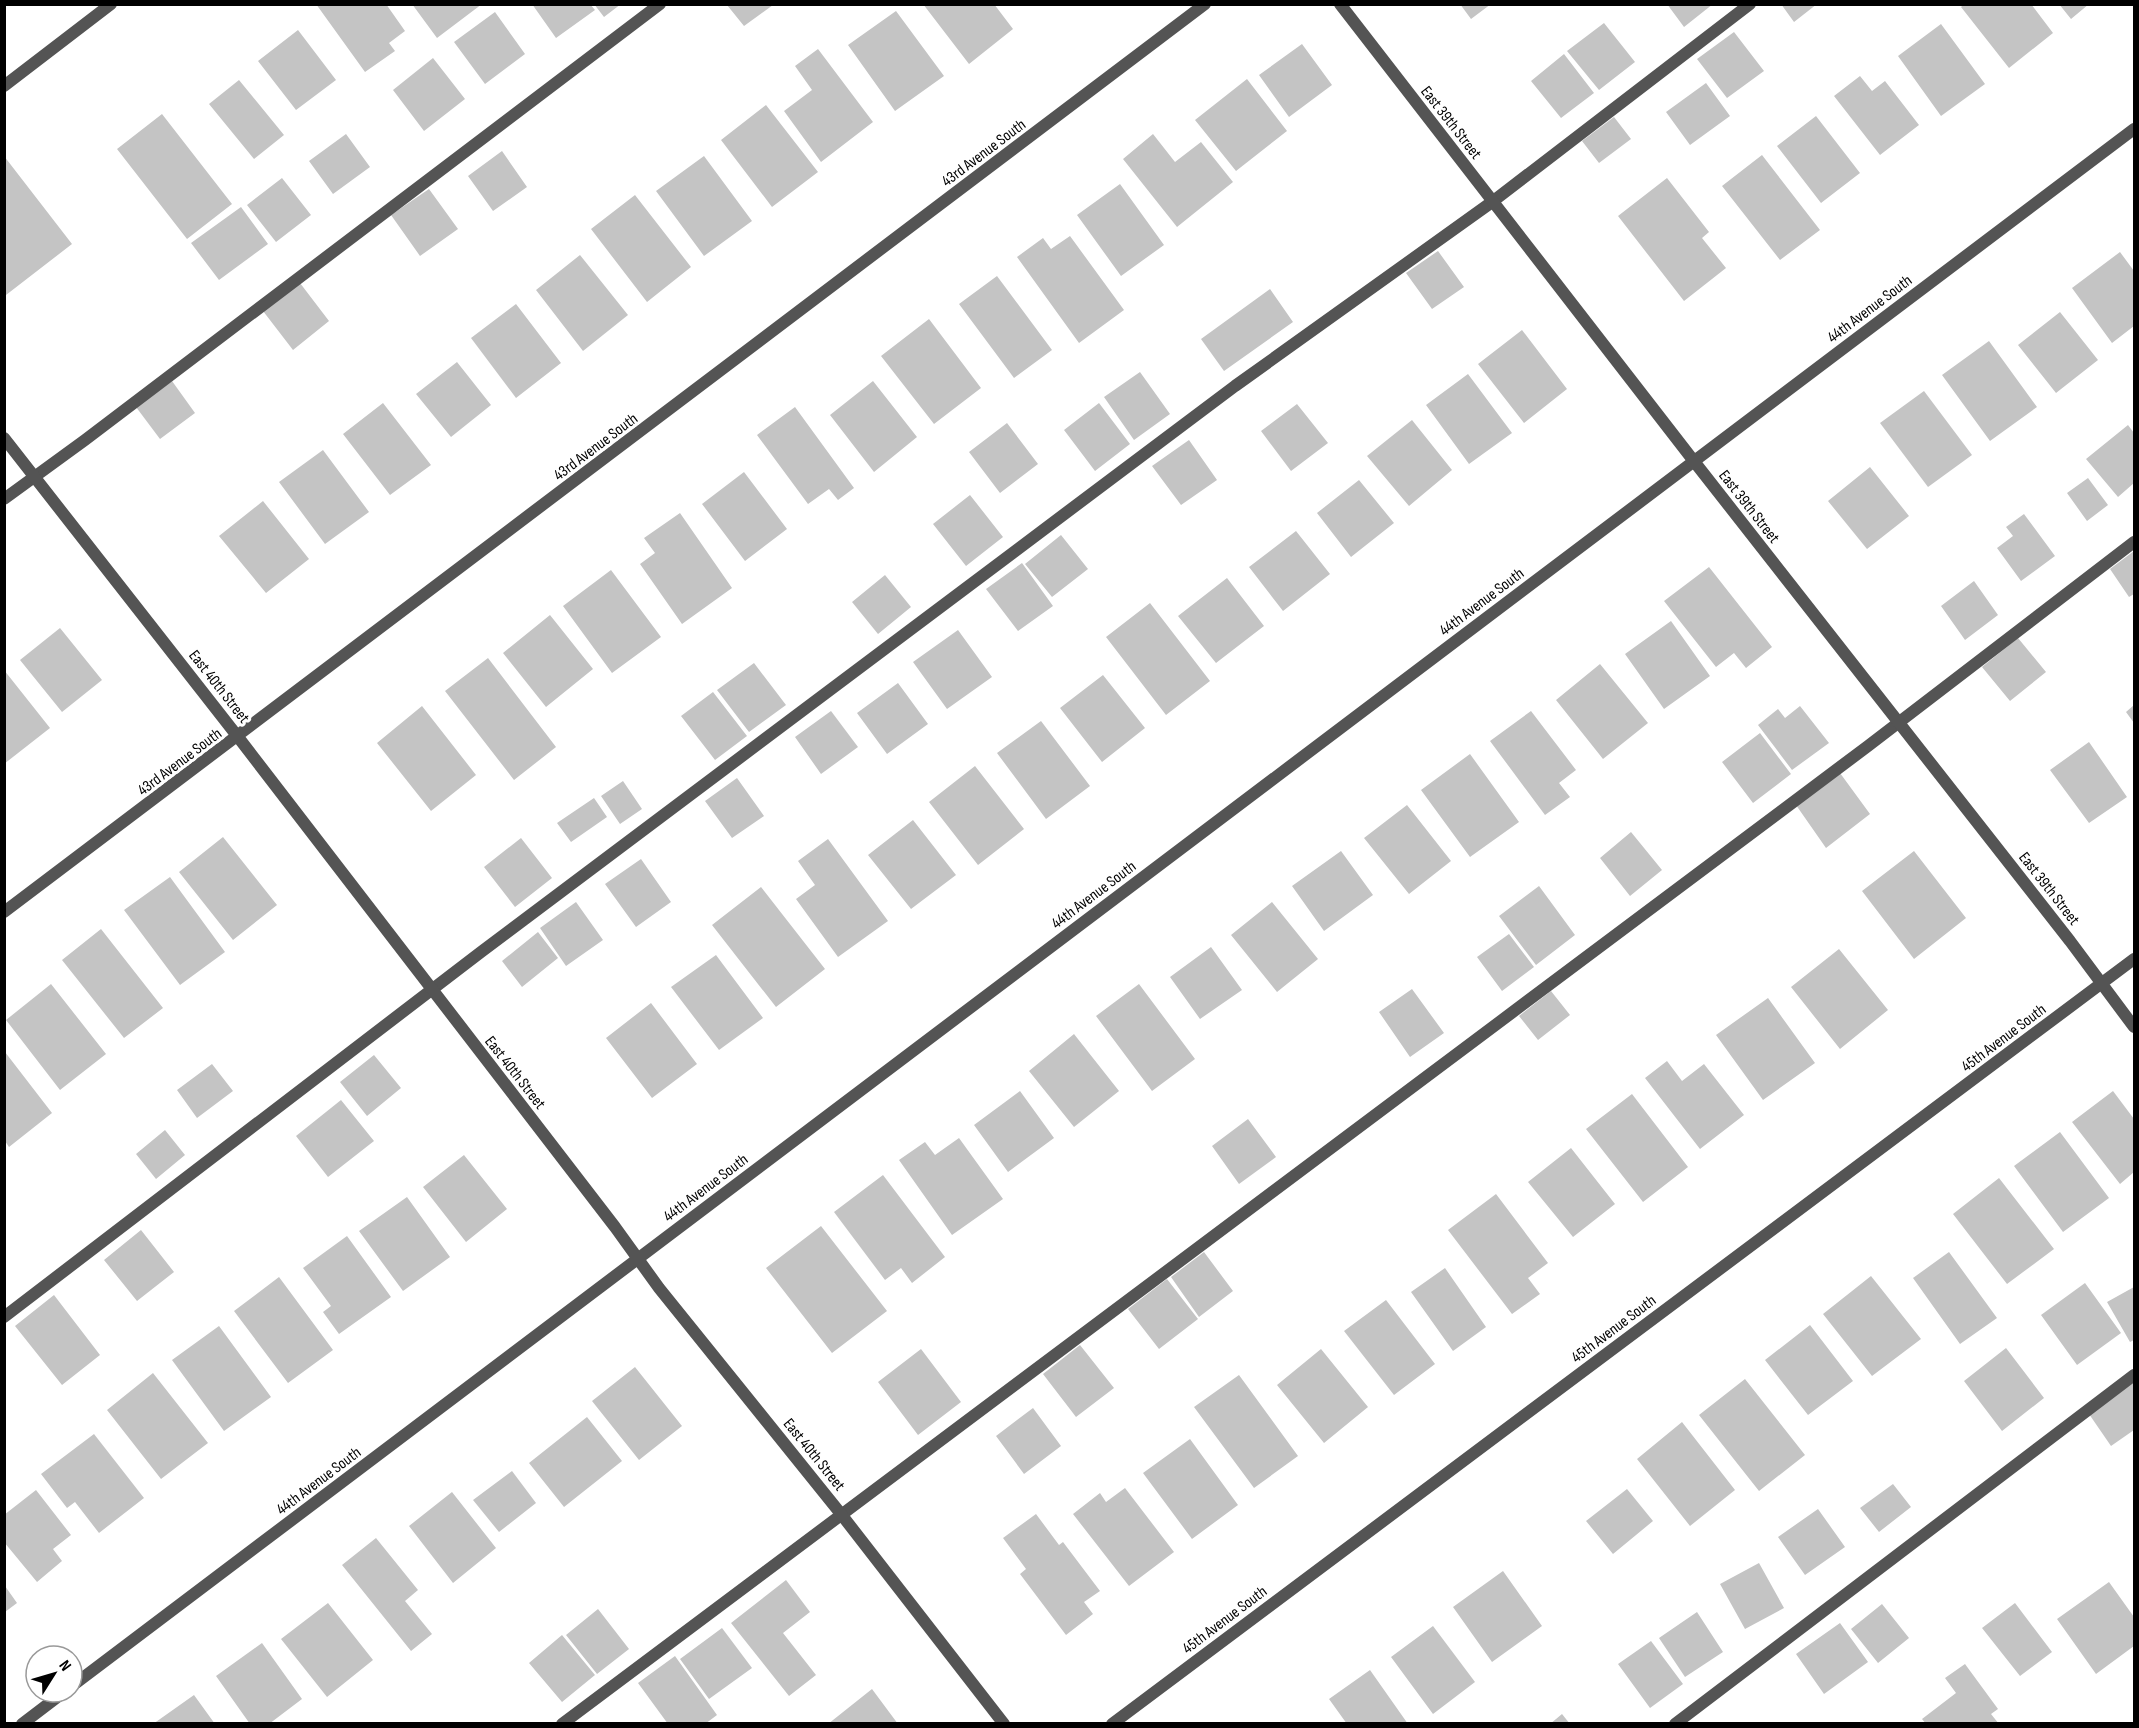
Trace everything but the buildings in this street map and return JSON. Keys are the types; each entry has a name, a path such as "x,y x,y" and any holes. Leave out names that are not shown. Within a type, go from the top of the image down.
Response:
{"street":[{"path":"4,86 111,4"},
{"path":"4,499 660,4"},
{"name":"43rd Avenue South","path":"4,912 1205,4"},
{"name":"East 39th Street","path":"1340,4 2070,941 2134,1027"},
{"path":"4,1317 432,990 1235,386 1492,202 1749,4"},
{"name":"44th Avenue South","path":"84,1677 2134,129"},
{"name":"East 40th Street","path":"4,438 238,736 639,1258 659,1288 842,1514 1004,1724"},
{"path":"562,1724 1840,768 2134,542"},
{"name":"45th Avenue South","path":"1112,1724 2134,959"},
{"path":"1675,1724 2134,1375"},
{"path":"22,1724 48,1704"}]}
